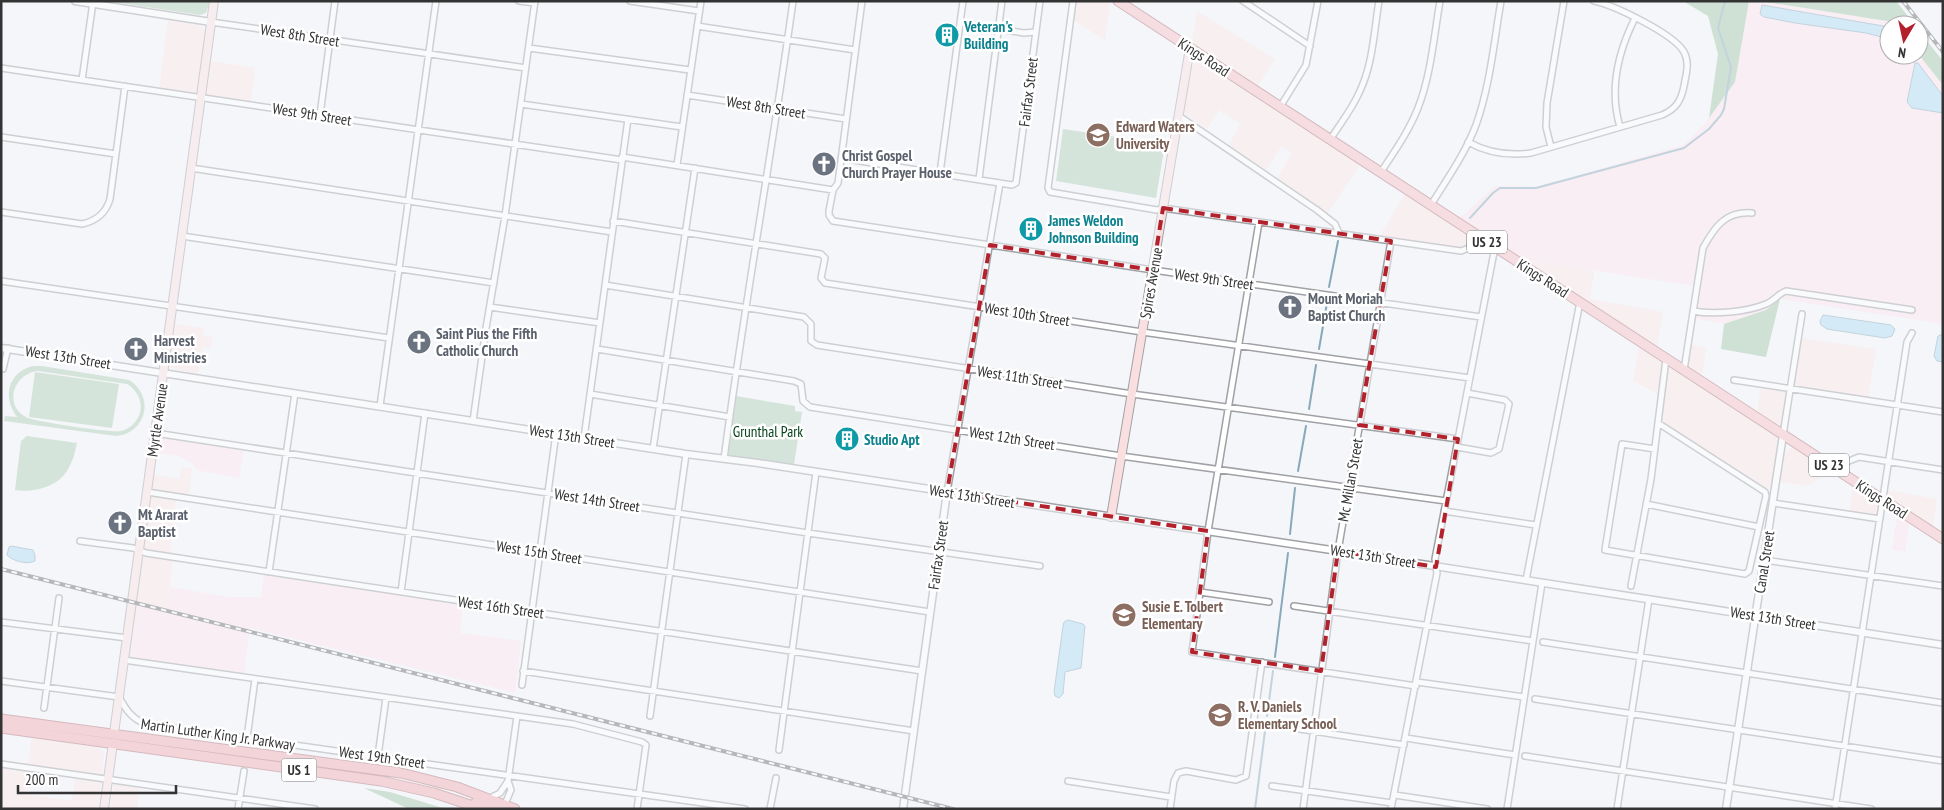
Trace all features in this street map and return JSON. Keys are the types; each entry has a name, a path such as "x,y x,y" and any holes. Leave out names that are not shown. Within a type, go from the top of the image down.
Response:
{"highway":[{"name":"Martin Luther King Jr. Parkway","path":"1,719 401,773 448,784 515,809"},
{"name":"Martin Luther King Jr. Parkway","path":"1,728 381,781 434,793 482,809"},
{"path":"434,793 495,806 505,804"}],"main road":[{"name":"Myrtle Avenue","path":"114,733 214,1"},
{"name":"Kings Road","path":"1118,1 1943,539"},
{"name":"Spires Avenue","path":"1112,517 1190,48"},
{"name":"Myrtle Avenue","path":"104,809 113,743"}],"street":[{"name":"West 8th Street","path":"75,1 526,68"},
{"path":"320,115 335,1"},
{"path":"380,406 436,1"},
{"path":"473,420 505,216 535,2 519,1"},
{"path":"630,1 700,11"},
{"path":"677,165 701,1"},
{"path":"724,459 794,1"},
{"path":"833,190 838,182 862,1"},
{"path":"940,173 964,1"},
{"path":"978,179 1002,1"},
{"name":"Fairfax Street","path":"904,809 930,612 979,307 1000,183 1012,185 1016,183 1040,1"},
{"path":"1073,1 1048,188 1050,192 1157,210 1163,208 1461,251 1469,248 1476,235"},
{"path":"1243,1 1310,46"},
{"path":"1280,107 1304,70 1318,1"},
{"path":"1330,140 1359,93 1364,80 1379,1"},
{"path":"1380,172 1406,132 1418,108 1427,76 1440,1"},
{"path":"1431,205 1459,161 1483,103 1501,1"},
{"path":"1551,147 1546,127 1546,110 1564,1"},
{"path":"1468,142 1489,151 1517,155 1668,113 1673,109 1680,100 1688,68 1684,53 1676,42 1614,7 1594,1"},
{"path":"82,80 93,3"},
{"path":"1620,127 1616,114 1614,93 1623,44 1635,18"},
{"path":"697,26 855,50"},
{"path":"998,29 1024,33 1035,32"},
{"path":"529,48 690,70"},
{"name":"West 9th Street","path":"1,68 417,130 677,165 833,190 829,211 830,218 836,222 1481,317"},
{"path":"1,212 82,224 94,220 101,215 110,199 125,86"},
{"name":"West 8th Street","path":"687,95 846,119"},
{"path":"521,104 682,127"},
{"path":"1178,116 1317,210 1335,224 1338,233"},
{"path":"584,438 628,118"},
{"path":"1,137 116,154"},
{"path":"841,158 1000,183"},
{"path":"191,168 612,232"},
{"path":"653,449 695,168"},
{"path":"1684,370 1703,248 1730,215 1739,212 1752,212"},
{"name":"West 10th Street","path":"613,221 822,254 825,258 822,280 825,283 1142,332 1470,378"},
{"path":"1259,222 1208,531 1192,652 1416,684 1524,697"},
{"path":"182,236 494,283"},
{"name":"Mc Millan Street","path":"1303,809 1338,551 1391,241"},
{"path":"1272,786 1306,790 1392,806 1428,626 1437,573 1435,559 1495,247"},
{"path":"1,281 389,338"},
{"name":"West 11th Street","path":"605,285 807,318 811,324 811,341 816,345 1132,394 1458,440"},
{"path":"1693,313 1719,313 1760,306 1769,303 1786,291 1912,310"},
{"path":"1526,580 1580,302"},
{"path":"490,306 600,324"},
{"name":"Canal Street","path":"1726,809 1802,314"},
{"path":"1835,806 1907,342 1912,333"},
{"path":"1,369 4,369 4,348"},
{"name":"West 13th Street","path":"4,348 653,449 1208,531 1943,645"},
{"name":"West 12th Street","path":"597,349 798,382 803,388 803,401 810,407 1121,456 1446,500"},
{"path":"1631,586 1646,504 1666,359"},
{"path":"1734,380 1943,412"},
{"path":"269,572 294,393"},
{"path":"1456,447 1491,453 1499,449 1509,404 1505,400 1467,393"},
{"path":"590,394 730,417"},
{"path":"400,592 425,413"},
{"path":"1654,449 1622,444 1605,550 1745,574 1749,571 1762,521 1766,496 1764,492 1658,423"},
{"name":"West 14th Street","path":"155,433 808,533 1040,566"},
{"path":"522,685 538,552 556,433"},
{"path":"650,716 686,454"},
{"path":"1849,461 1859,457 1943,470"},
{"path":"779,750 816,472"},
{"name":"West 15th Street","path":"147,492 930,612"},
{"path":"1773,502 1880,518"},
{"path":"1646,504 1759,527"},
{"path":"1444,511 1536,525"},
{"name":"West 16th Street","path":"80,540 139,550 146,553 922,671"},
{"path":"1764,560 1943,586"},
{"path":"1507,809 1542,583"},
{"path":"1200,592 1268,602"},
{"path":"44,708 59,598"},
{"path":"1617,809 1649,599"},
{"path":"1294,606 1533,641"},
{"path":"1,622 127,638"},
{"path":"1543,642 1943,703"},
{"path":"124,660 573,724 645,743 637,809"},
{"path":"1170,809 1174,781 1178,773 1186,771 1236,780 1243,778 1247,773 1262,662"},
{"path":"523,671 914,730"},
{"path":"247,738 255,679"},
{"path":"1,681 119,697"},
{"name":"West 19th Street","path":"119,697 129,714 139,722 146,724 378,756 509,778 745,809"},
{"path":"378,756 386,698"},
{"path":"1535,699 1943,761"},
{"path":"505,804 511,790 509,778 517,716"},
{"path":"1254,722 1404,744"},
{"name":"Myrtle Avenue","path":"113,743 114,733"},
{"path":"1406,738 1515,755"},
{"path":"1525,756 1729,787 1835,806 1871,809"},
{"path":"1,764 315,809"},
{"path":"238,809 244,771"},
{"path":"489,798 500,793 509,778"},
{"path":"770,809 776,778"},
{"path":"1068,781 1171,797"},
{"path":"1394,795 1487,809"}],"highlighted area":[{"path":"1163,208 1391,241 1359,425 1458,439 1436,567 1338,551 1321,671 1192,652 1208,531 947,492 990,245 1153,270"}],"shaded area":[{"path":"1076,1 1110,2 1105,40 1073,20"},
{"path":"1749,1 1760,1 1879,20 1879,65 1927,65 1943,85 1943,324 1780,299 1766,310 1724,324 1689,317 1694,286 1534,261 1531,264 1460,218 1495,186 1537,187 1683,145 1704,125 1735,82"},
{"path":"1197,11 1275,59 1258,86 1192,43"},
{"path":"168,20 200,25 205,31 197,95 159,89"},
{"path":"211,61 255,68 251,101 206,95"},
{"path":"1198,61 1360,165 1328,213 1277,178 1292,153 1281,147 1266,170 1229,145 1240,124 1219,110 1207,129 1182,112 1190,69"},
{"path":"1405,194 1471,238 1468,245 1461,249 1379,237"},
{"path":"1534,261 1594,271 1590,299 1663,312 1657,346 1531,264"},
{"path":"175,324 204,328 202,336 212,337 211,348 202,347 198,374 171,368 169,364"},
{"path":"1801,338 1876,349 1868,398 1794,386"},
{"path":"1691,345 1706,347 1702,376 1687,366"},
{"path":"1639,347 1776,437 1778,445 1771,491 1660,420 1664,397 1633,381"},
{"path":"1761,387 1787,391 1781,427 1757,412"},
{"path":"159,437 244,450 239,478 196,470 193,464 179,456 157,453"},
{"path":"1790,448 1794,448 1829,472 1807,486 1780,482 1785,453"},
{"path":"181,468 192,469 188,502 176,500 170,553 173,554 167,609 137,602 154,475 180,479"},
{"path":"1853,487 1878,504 1877,515 1850,511"},
{"path":"1887,490 1937,499 1933,526 1886,496"},
{"path":"1897,516 1909,524 1905,552 1892,550"},
{"path":"264,573 463,605 460,633 521,641 515,693 250,628 244,673 129,658 137,602 167,609 170,587 229,597 261,597"},
{"path":"32,737 96,747 102,750 104,755 99,809 1,809 1,767 27,771","holes":["27,771 75,778 72,801 25,794"]},
{"path":"114,783 140,786 137,809 110,809"}],"green space":[{"path":"106,1 210,1 206,13 200,15"},
{"path":"1683,1 1749,1 1735,82 1709,118 1718,54 1708,16"},
{"path":"1760,1 1896,1 1907,15 1879,15 1879,20"},
{"path":"1929,44 1943,61 1943,85 1927,65 1929,65"},
{"path":"1063,129 1165,144 1156,198 1056,181"},
{"path":"1780,299 1766,357 1721,349 1724,324 1766,310"},
{"path":"33,366 42,366 129,380 142,395 144,413 141,421 127,433 116,436 4,421 5,416 17,417 12,410 10,402 10,387 18,374","holes":["38,371 127,384 134,389 138,396 141,409 135,422 127,429 121,431 89,429 26,417 19,412 13,398 14,390 23,377"]},
{"path":"35,372 119,384 112,428 29,417"},
{"name":"Grunthal Park","path":"736,396 795,406 795,411 802,412 794,465 727,456"},
{"path":"27,436 77,443 70,466 58,480 45,487 30,491 15,490 21,441"},
{"path":"364,788 390,792 446,809 409,809"}],"water":[{"path":"1762,5 1879,25 1879,36 1795,23 1764,17 1760,14"},
{"path":"1915,65 1920,65 1943,96 1943,113 1912,108 1907,102"},
{"path":"1823,315 1891,325 1895,329 1892,336 1885,338 1827,329 1821,325 1820,321"},
{"path":"1943,334 1943,362 1937,361 1934,356 1938,336"},
{"path":"11,546 33,550 35,561 16,561 9,557 7,555"},
{"path":"1068,620 1085,626 1081,668 1065,672 1063,694 1059,698 1055,696 1054,692 1063,626 1064,622"}],"waterway":[{"path":"1470,218 1500,188 1536,188 1684,148 1709,129 1724,109 1731,67 1718,28 1725,1"},
{"path":"1329,287 1338,241"},
{"path":"1319,349 1327,303"},
{"path":"1309,409 1316,365"},
{"path":"1298,471 1306,426"},
{"path":"1290,534 1295,488"},
{"path":"1275,657 1288,553"},
{"path":"1267,716 1273,671"},
{"path":"1255,809 1265,731"}],"railway":[{"path":"1903,1 1943,52"},
{"path":"1,569 953,809"}],"place":[{"name":"Veteran's Building","path":"947,35"},
{"name":"Edward Waters University","path":"1098,135"},
{"name":"Christ Gospel Church Prayer House","path":"824,164"},
{"name":"James Weldon Johnson Building","path":"1031,229"},
{"name":"Mount Moriah Baptist Church","path":"1290,307"},
{"name":"Saint Pius the Fifth Catholic Church","path":"419,342"},
{"name":"Harvest Ministries","path":"136,349"},
{"name":"Studio Apt","path":"847,439"},
{"name":"Mt Ararat Baptist","path":"120,523"},
{"name":"Susie E. Tolbert Elementary","path":"1124,615"},
{"name":"R. V. Daniels Elementary School","path":"1220,715"}]}
